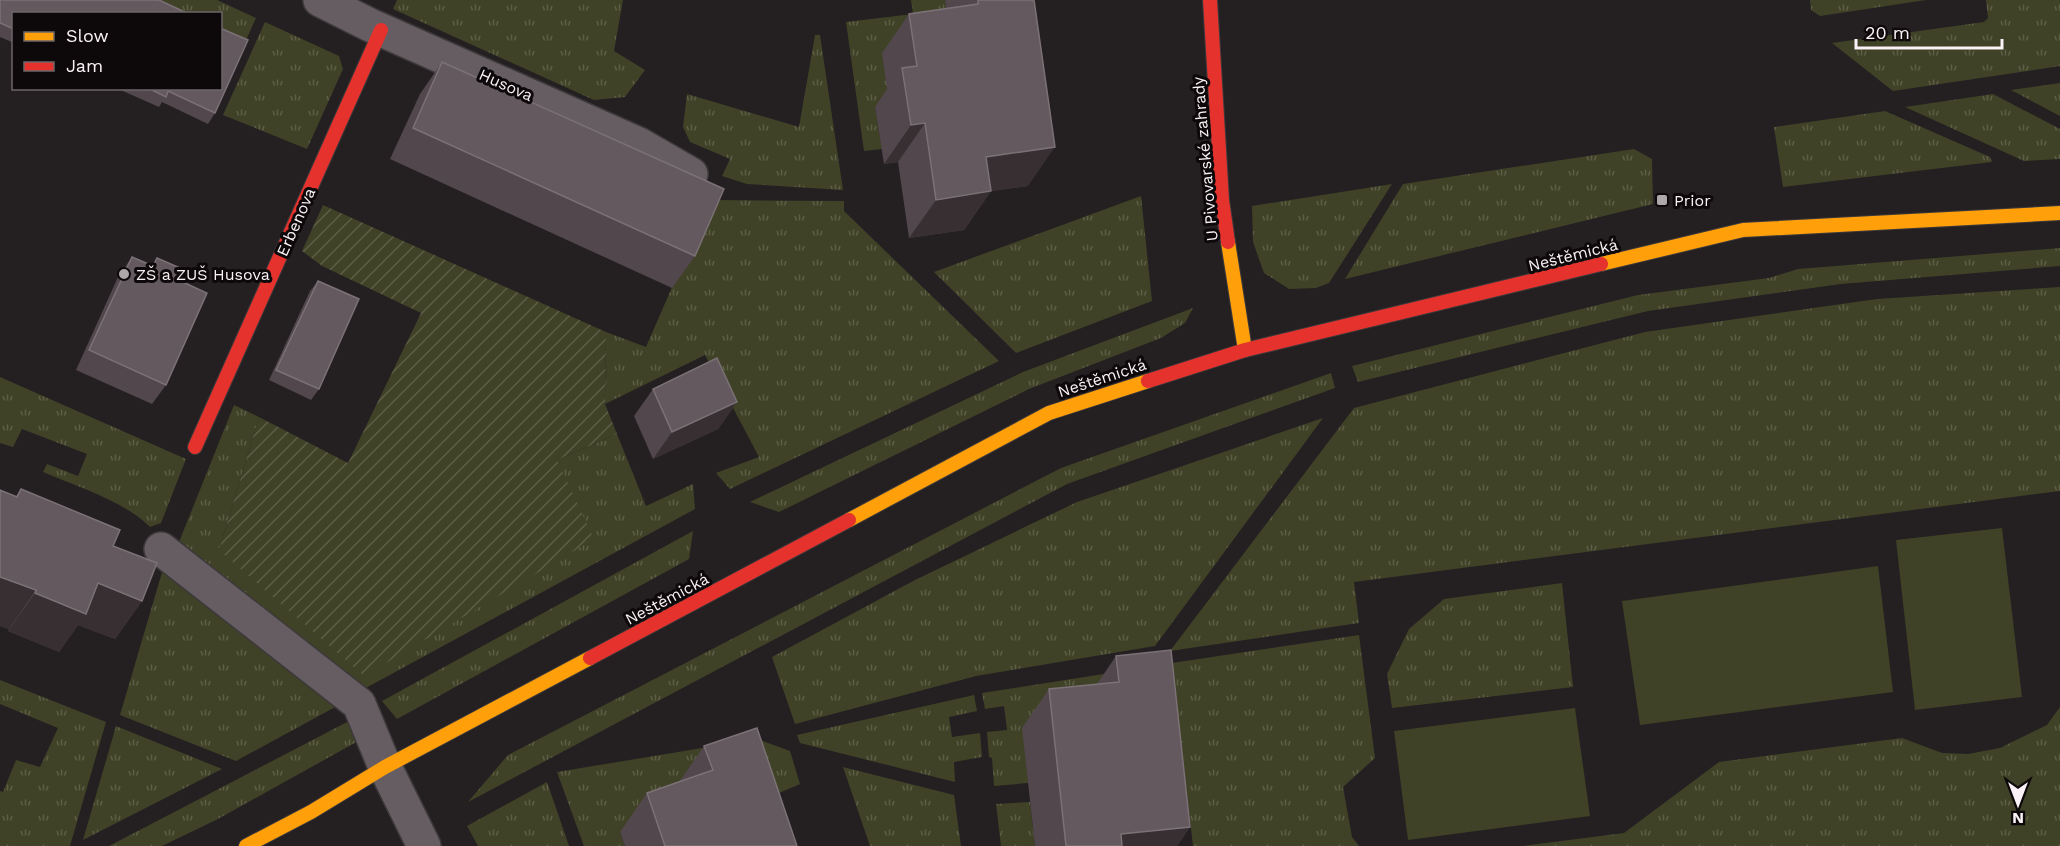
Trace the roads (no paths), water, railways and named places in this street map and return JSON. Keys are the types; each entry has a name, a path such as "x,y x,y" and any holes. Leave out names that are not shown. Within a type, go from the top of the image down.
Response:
{"street":[{"name":"Husova","path":"320,0 381,30 639,144 691,174"},
{"name":"U Pivovarské zahrady","path":"1210,0 1222,200 1245,350"},
{"name":"Erbenova","path":"195,447 381,30"},
{"name":"Neštěmická","path":"246,846 311,812 385,767 1049,412 1245,350 1743,230 2060,213"},
{"path":"161,549 358,704 385,767 424,846"}],"place":[{"name":"Prior","path":"1662,200"},
{"name":"ZŠ a ZUŠ Husova","path":"124,274"}]}
